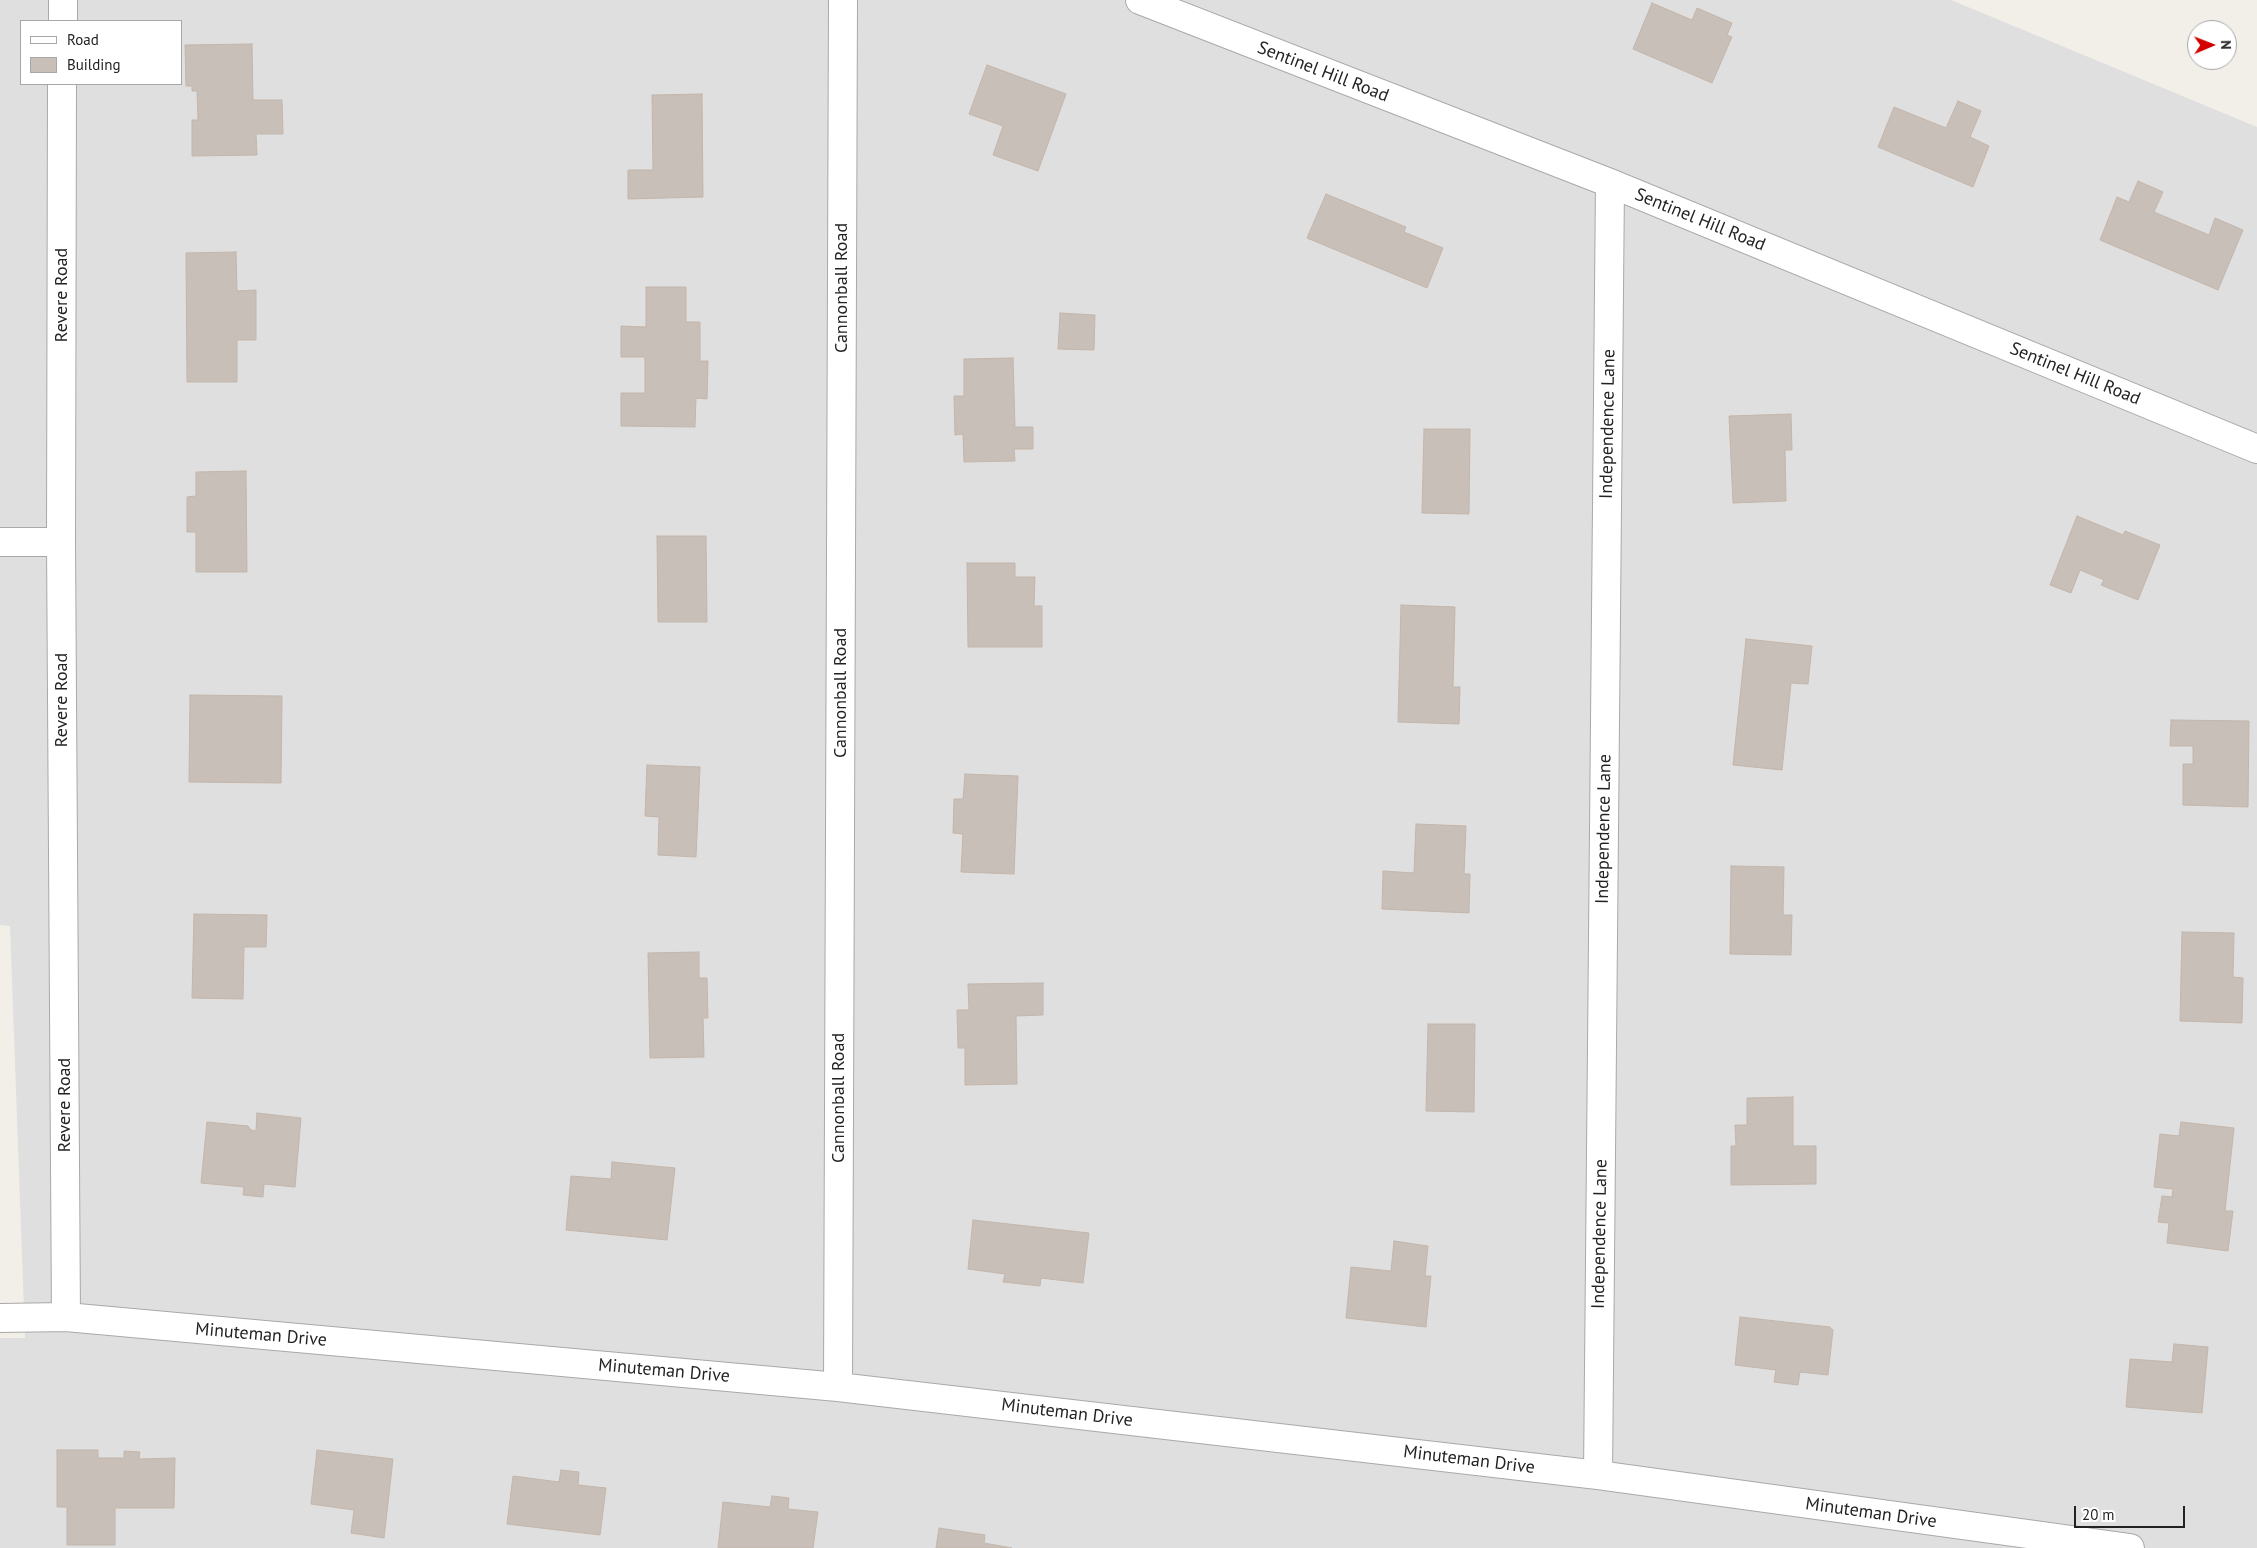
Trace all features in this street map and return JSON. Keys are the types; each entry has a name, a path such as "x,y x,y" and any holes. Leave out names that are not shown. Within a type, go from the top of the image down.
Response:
{"street":[{"path":"63,0 63,20"},
{"name":"Cannonball Road","path":"838,1387 843,0"},
{"name":"Sentinel Hill Road","path":"1140,0 1610,183 2257,449"},
{"name":"Revere Road","path":"62,85 61,542 66,1317"},
{"name":"Independence Lane","path":"1598,1475 1610,183"},
{"path":"0,542 61,542"},
{"name":"Minuteman Drive","path":"0,1318 66,1317 838,1387 1598,1475 2130,1548"}],"shaded area":[{"path":"0,0 1951,0 2257,127 2257,1548 0,1548 0,1338 25,1338 10,926 0,925"}],"building":[{"path":"1652,3 1692,20 1697,8 1732,23 1727,35 1732,37 1712,83 1633,49"},
{"path":"252,44 253,100 282,100 283,134 256,134 257,155 192,156 192,120 198,120 197,91 192,91 192,86 186,86 185,45"},
{"path":"987,65 1066,94 1038,171 993,155 1003,126 969,114"},
{"path":"702,94 703,197 628,199 628,170 653,170 652,95"},
{"path":"1958,101 1981,111 1970,137 1989,146 1973,187 1878,147 1894,107 1946,128"},
{"path":"2138,181 2163,192 2154,212 2209,235 2215,218 2243,230 2218,290 2100,240 2117,197 2129,202"},
{"path":"1326,194 1406,227 1404,232 1443,248 1427,288 1307,238"},
{"path":"236,252 237,291 256,290 256,340 237,340 237,382 187,382 186,253"},
{"path":"646,287 686,287 686,322 700,322 700,361 708,361 707,399 696,398 695,427 621,426 621,393 645,393 645,357 621,357 621,326 646,327"},
{"path":"1060,313 1095,315 1094,350 1058,349"},
{"path":"1013,358 1015,427 1033,427 1033,449 1014,449 1015,461 964,462 963,434 955,435 954,396 964,396 964,359"},
{"path":"1791,414 1792,450 1785,450 1786,501 1733,503 1729,416"},
{"path":"1424,429 1470,429 1469,514 1422,513"},
{"path":"246,471 247,572 196,572 196,532 187,532 187,497 196,496 196,472"},
{"path":"2077,516 2123,535 2125,531 2160,545 2138,600 2101,585 2104,580 2080,570 2071,593 2050,585"},
{"path":"657,536 706,536 707,622 658,622"},
{"path":"967,563 1015,563 1015,577 1035,577 1034,606 1042,606 1042,647 968,647"},
{"path":"1401,605 1455,607 1453,687 1460,687 1459,724 1398,722"},
{"path":"1746,639 1812,646 1808,684 1791,683 1782,770 1733,765"},
{"path":"190,695 282,696 281,783 189,782"},
{"path":"2171,720 2249,721 2248,807 2183,805 2183,764 2193,764 2193,746 2170,746"},
{"path":"647,765 700,767 696,857 658,855 659,817 645,816"},
{"path":"965,774 1018,776 1014,874 961,872 963,834 953,833 954,799 963,799"},
{"path":"1416,824 1466,826 1464,874 1470,874 1469,913 1382,909 1383,871 1414,873"},
{"path":"1731,866 1784,867 1783,915 1792,915 1791,955 1730,954"},
{"path":"194,914 267,915 266,947 244,947 243,999 192,998"},
{"path":"2182,932 2234,933 2233,977 2243,978 2242,1023 2180,1021"},
{"path":"699,952 699,978 707,978 708,1018 703,1018 704,1057 650,1058 648,953"},
{"path":"1043,983 1043,1015 1016,1016 1017,1084 965,1085 965,1048 958,1048 957,1010 969,1010 968,984"},
{"path":"1428,1024 1475,1024 1474,1112 1426,1111"},
{"path":"1793,1097 1793,1146 1816,1146 1816,1184 1731,1185 1731,1146 1736,1146 1735,1125 1747,1125 1747,1098"},
{"path":"257,1113 301,1118 295,1187 264,1184 263,1197 243,1195 244,1187 201,1183 207,1122 248,1126 251,1130 256,1131"},
{"path":"2181,1122 2234,1128 2225,1211 2233,1211 2228,1251 2167,1243 2169,1223 2158,1222 2162,1196 2172,1197 2173,1189 2154,1187 2160,1134 2179,1136"},
{"path":"612,1162 675,1168 667,1240 566,1230 571,1176 611,1179"},
{"path":"973,1220 1089,1233 1083,1283 1041,1278 1040,1286 1003,1282 1005,1274 968,1269"},
{"path":"1394,1241 1428,1246 1425,1276 1431,1276 1426,1327 1346,1318 1351,1267 1391,1271"},
{"path":"1740,1317 1830,1327 1833,1330 1828,1375 1800,1372 1798,1385 1774,1382 1776,1370 1735,1365"},
{"path":"2174,1344 2208,1347 2202,1413 2126,1407 2130,1359 2172,1362"},
{"path":"57,1450 98,1450 98,1458 124,1458 124,1451 140,1452 139,1459 175,1458 174,1508 115,1508 115,1545 67,1545 67,1507 57,1507"},
{"path":"317,1450 393,1459 384,1538 351,1533 354,1510 311,1504"},
{"path":"561,1470 579,1472 578,1485 606,1488 600,1535 507,1524 513,1476 559,1482"},
{"path":"772,1496 789,1498 788,1509 818,1512 813,1548 718,1548 723,1502 770,1507"},
{"path":"939,1528 985,1535 984,1543 1012,1548 936,1548"}]}
